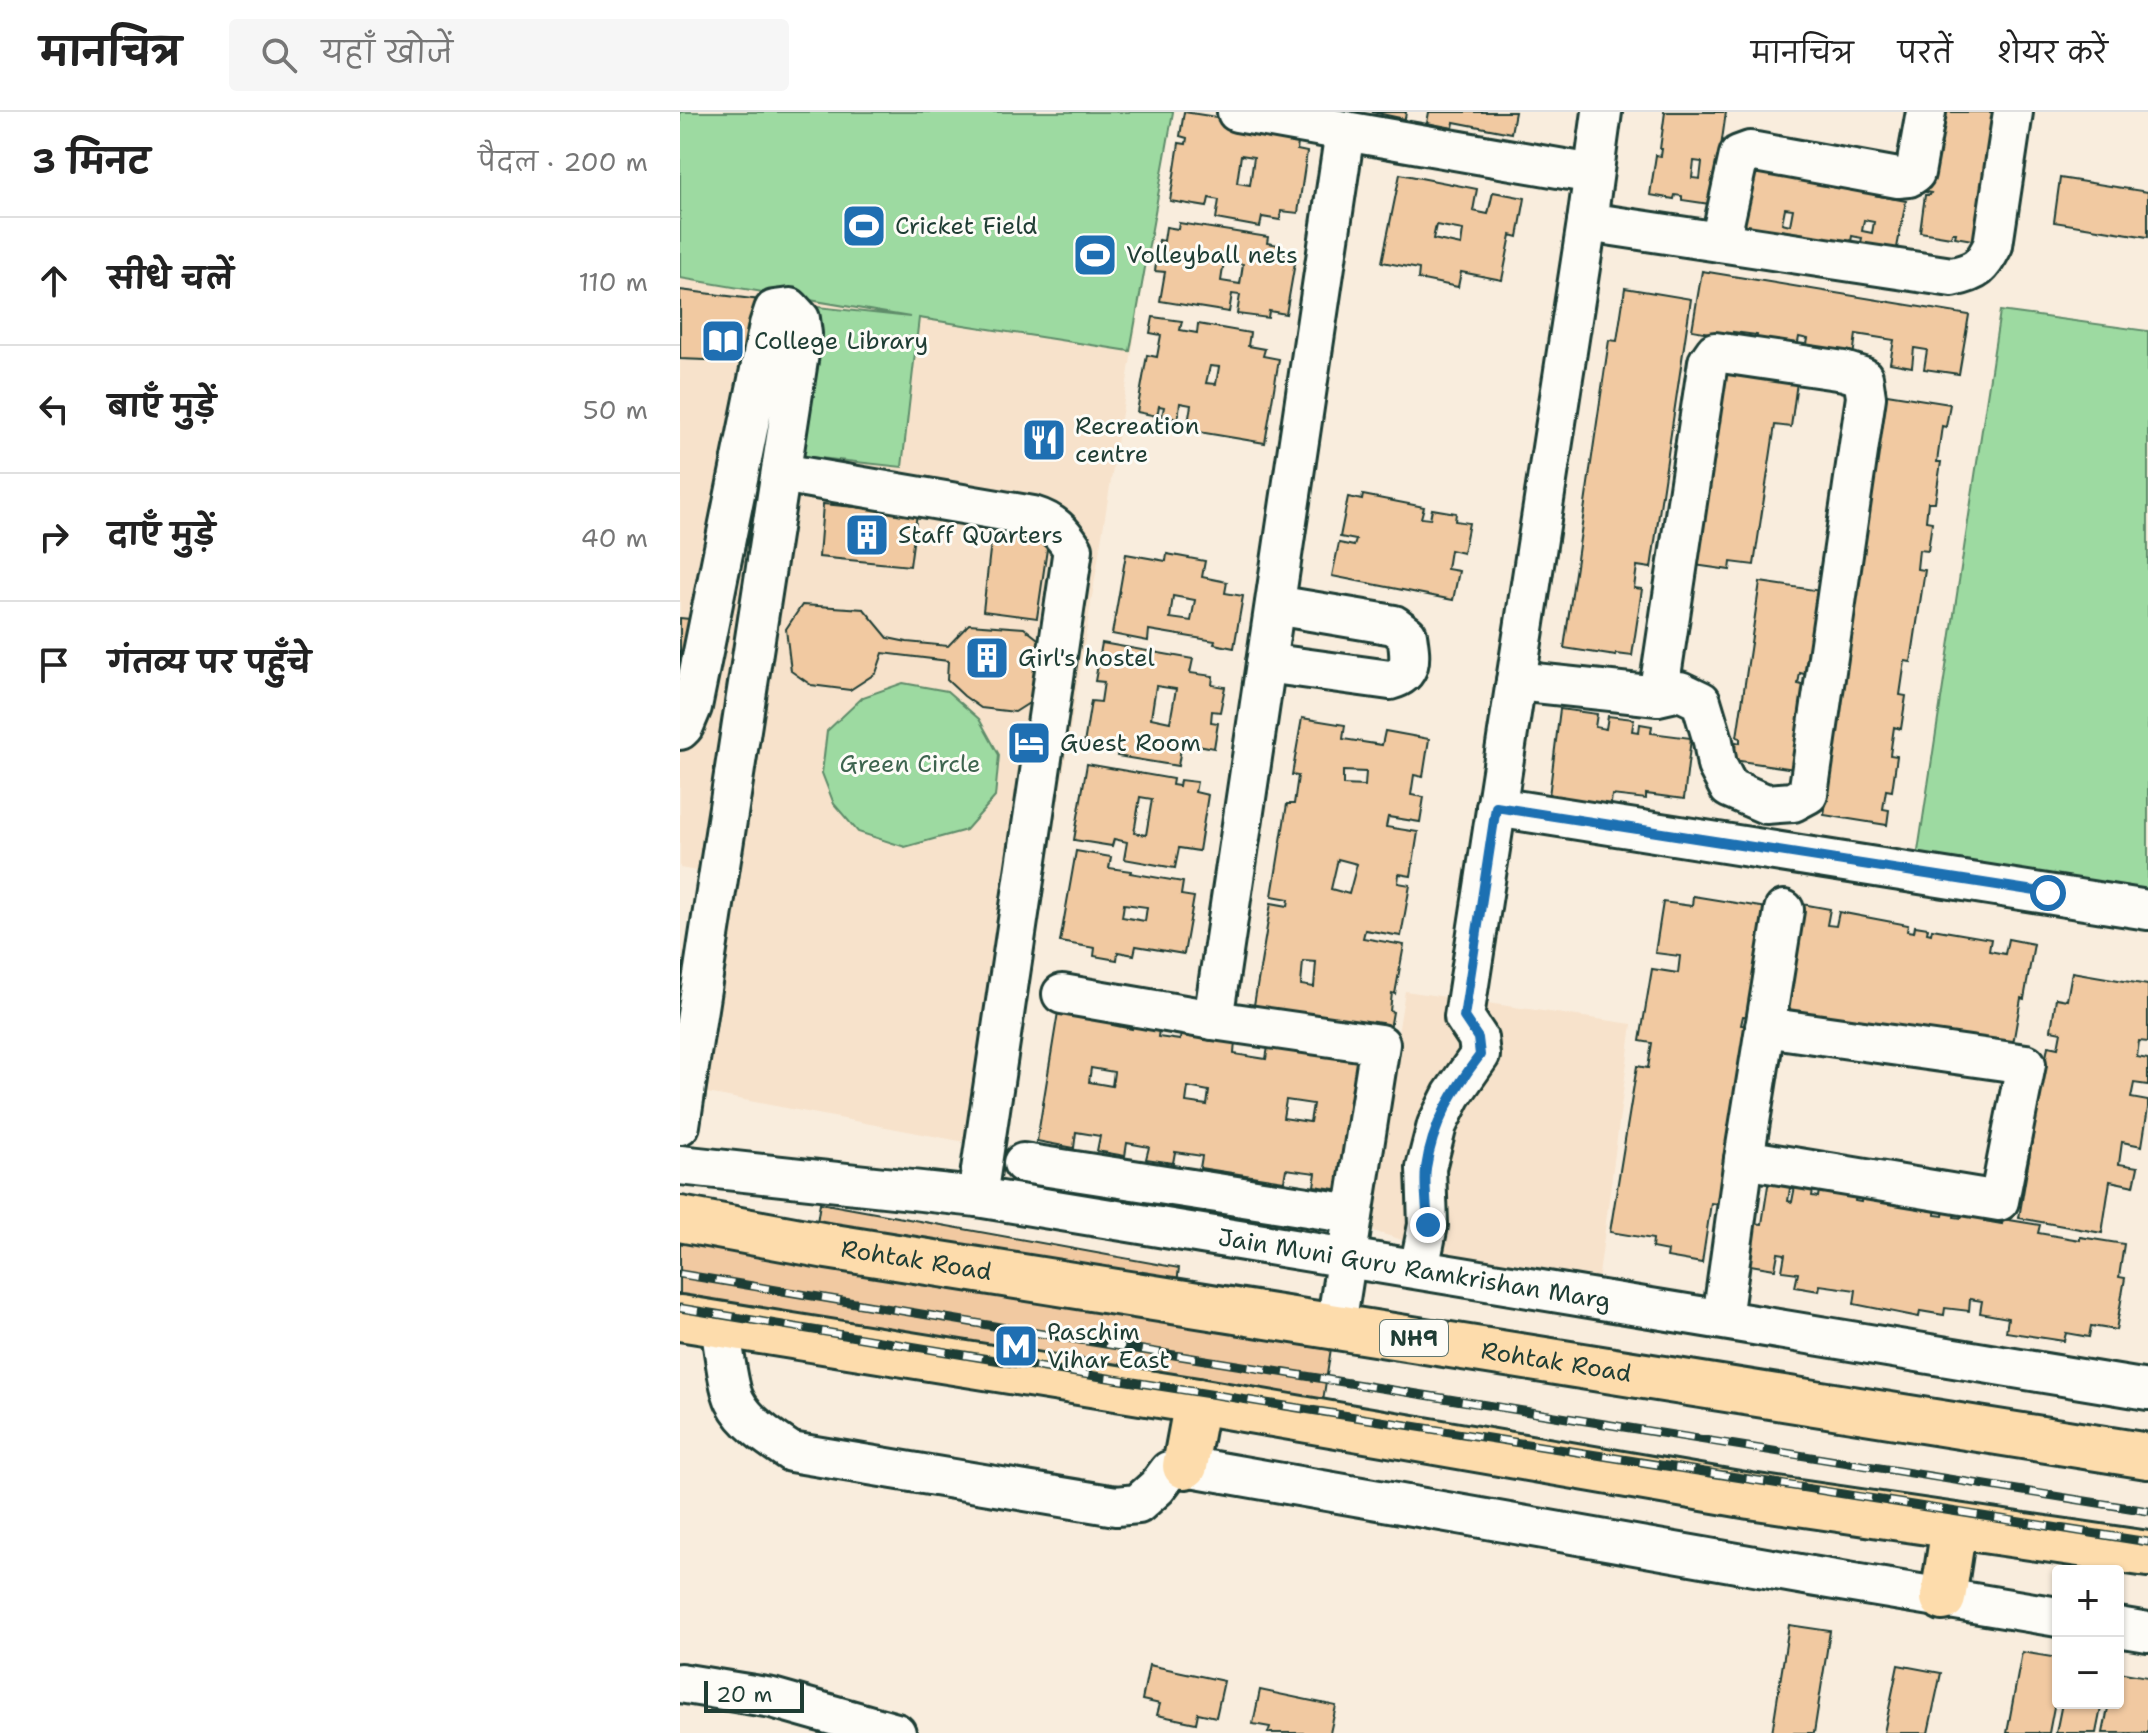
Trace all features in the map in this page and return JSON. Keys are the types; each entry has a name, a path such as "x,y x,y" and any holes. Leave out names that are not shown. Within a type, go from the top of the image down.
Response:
{"main road":[{"name":"Rohtak Road","path":"680,1219 827,1246 2148,1456"},
{"path":"700,1322 1197,1401 1750,1496 2148,1554"},
{"path":"1185,1466 1197,1401"},
{"path":"1943,1598 1954,1526"}],"street":[{"path":"1237,112 1593,174"},
{"path":"1419,1269 1428,1225 1426,1168 1437,1125 1452,1095 1480,1055 1478,1038 1464,1017 1602,112"},
{"path":"1720,242 1739,155 1744,152 1898,178 1909,177 1915,173 1926,112"},
{"path":"1587,222 1952,277 1970,273 1984,262 1993,245 2013,112"},
{"path":"1213,1020 1345,131"},
{"path":"680,730 692,707 769,325 774,310 790,308 800,319 802,334 680,1125"},
{"path":"1516,681 1658,696 1680,691 1701,701 1717,765 1729,788 1766,804 1793,802 1808,794 1866,397 1863,377 1844,371 1715,352 1710,356 1658,696"},
{"path":"781,473 1033,516 1047,520 1060,529 1073,549 977,1197"},
{"path":"1266,663 1390,680 1401,678 1408,668 1407,635 1394,625 1275,605"},
{"path":"1789,852 1793,802"},
{"path":"1496,807 2148,910"},
{"path":"1722,1319 1784,910"},
{"path":"1062,994 1380,1044 1336,1325"},
{"path":"1744,1159 1999,1201 2026,1064 1765,1027"},
{"path":"1023,1163 1353,1214"},
{"name":"Jain Muni Guru Ramkrishan Marg","path":"680,1165 977,1197 2148,1390"},
{"path":"700,1322 733,1399 767,1436 791,1452 1116,1506 1138,1504 1169,1471 1185,1466 2052,1616"},
{"path":"2124,1628 2148,1632"},
{"path":"680,1683 772,1698 896,1733"}],"shaded area":[{"path":"680,112 1171,112 1002,1149 681,1088 718,875 680,868"},
{"path":"1405,991 1632,1024 1596,1298 1366,1229"}],"green space":[{"name":"Cricket Field","path":"680,112 1173,112 1130,351 919,318 902,467 801,456 818,307 910,317 680,278"},
{"path":"2000,311 2148,331 2148,910 1915,871"},
{"name":"Green Circle","path":"903,683 947,691 979,719 999,755 995,797 966,830 905,847 858,832 834,804 822,773 827,731 863,697"}],"building":[{"path":"1184,112 1300,130 1297,150 1307,152 1298,213 1281,211 1280,220 1262,217 1260,227 1216,219 1219,200 1209,198 1207,207 1170,201 1179,143 1186,144 1187,138 1180,136","holes":["1241,155 1254,157 1250,185 1237,183"]},
{"path":"1372,112 1406,112 1405,119"},
{"path":"1429,112 1515,112 1511,133 1454,122 1453,128 1427,123"},
{"path":"1665,112 1726,112 1720,154 1727,155 1724,174 1715,172 1710,204 1682,200 1682,196 1675,195 1674,199 1650,195 1656,155 1661,156","holes":["1694,161 1702,162 1700,179 1692,178"]},
{"path":"1932,112 2004,112 1984,242 1955,237 1956,233 1952,233 1951,237 1920,232 1925,195 1931,193 1920,191"},
{"path":"1744,160 1876,185 1874,195 1906,201 1895,258 1859,251 1862,238 1852,236 1849,252 1730,228","holes":["1785,208 1793,209 1790,225 1782,223","1864,220 1874,222 1872,233 1862,231"]},
{"path":"1400,174 1477,189 1473,211 1488,214 1493,192 1525,198 1518,237 1511,235 1502,280 1461,272 1458,287 1418,279 1419,269 1382,262","holes":["1436,225 1463,230 1461,245 1433,239"]},
{"path":"2060,178 2148,192 2148,237 2054,222"},
{"path":"1179,223 1268,237 1267,243 1279,245 1278,254 1296,257 1286,314 1269,311 1268,318 1237,314 1240,295 1232,294 1229,312 1160,301 1165,272 1155,271 1159,240 1164,241 1166,227 1178,229","holes":["1224,261 1243,264 1240,284 1221,281"]},
{"path":"1702,271 1969,315 1959,374 1924,369 1927,350 1914,348 1912,367 1890,363 1894,340 1856,334 1853,357 1806,349 1808,339 1799,337 1797,348 1756,341 1757,335 1733,332 1733,337 1692,330"},
{"path":"1625,288 1691,299 1651,568 1637,566 1634,588 1642,589 1632,656 1616,656 1564,648 1609,340 1617,341"},
{"path":"680,290 760,300 756,362 680,359"},
{"path":"1153,317 1182,321 1180,330 1197,333 1198,324 1250,333 1248,346 1265,349 1263,356 1279,359 1265,443 1187,430 1191,405 1180,403 1178,419 1162,416 1164,407 1159,406 1157,416 1137,412 1147,355 1157,357 1161,335 1150,333","holes":["1210,366 1219,367 1216,384 1206,383"]},
{"path":"1723,371 1797,382 1791,427 1775,425 1754,565 1731,562 1730,570 1687,564"},
{"path":"1887,394 1950,404 1946,427 1942,426 1935,502 1928,502 1926,521 1932,522 1928,551 1919,550 1917,569 1925,570 1911,662 1905,661 1900,695 1906,696 1901,729 1894,727 1890,755 1897,756 1892,791 1886,790 1883,809 1889,810 1887,825 1824,815"},
{"path":"1363,495 1424,507 1421,518 1430,519 1432,509 1456,513 1455,521 1469,523 1463,553 1450,550 1447,569 1459,571 1453,600 1332,576 1339,543 1354,546 1356,540 1340,537 1348,497 1362,500"},
{"name":"Staff Quarters","path":"823,504 917,513 910,566 819,557"},
{"name":"Staff Quarters","path":"992,533 1048,542 1037,618 983,611"},
{"path":"1126,554 1166,561 1167,554 1205,561 1202,577 1227,582 1225,593 1243,596 1234,648 1214,644 1215,641 1149,630 1148,641 1112,634","holes":["1173,596 1195,600 1191,621 1170,618"]},
{"path":"1760,582 1821,591 1809,675 1800,673 1798,684 1807,686 1795,769 1733,760 1736,742 1740,743 1737,737"},
{"name":"Girl's hostel","path":"802,605 864,609 888,638 907,642 948,646 969,624 1024,628 1052,650 1048,691 1015,712 981,708 947,680 948,661 883,653 876,673 850,690 811,685 791,671 786,629"},
{"path":"680,618 699,620 695,660 680,660"},
{"path":"1102,643 1193,659 1190,673 1213,676 1212,685 1225,687 1220,712 1212,711 1211,722 1218,723 1214,748 1182,742 1178,766 1117,756 1118,749 1084,744 1091,701 1101,702 1104,682 1095,681","holes":["1156,686 1176,689 1170,722 1151,718"]},
{"path":"1560,709 1597,714 1595,727 1606,729 1608,716 1634,719 1632,731 1639,732 1640,724 1652,726 1651,733 1691,738 1684,799 1646,794 1646,799 1612,795 1610,811 1548,804"},
{"path":"1302,718 1345,725 1343,739 1382,745 1385,731 1429,739 1423,777 1414,775 1411,795 1424,797 1420,822 1388,817 1386,827 1418,832 1411,876 1399,874 1398,883 1410,885 1401,936 1365,930 1363,938 1404,945 1395,994 1392,993 1390,1011 1393,1012 1388,1040 1266,1020 1268,1008 1254,1005 1271,903 1288,906 1289,899 1272,896 1287,804 1294,804 1298,776 1292,775","holes":["1343,771 1366,772 1365,786 1343,785","1338,859 1357,864 1349,894 1331,889","1303,961 1316,962 1314,987 1301,985"]},
{"path":"1087,764 1173,779 1172,785 1179,786 1180,780 1197,782 1195,792 1208,795 1199,851 1179,848 1175,868 1124,859 1127,842 1114,839 1112,846 1074,840","holes":["1140,797 1152,799 1146,835 1134,833"]},
{"path":"1076,851 1111,857 1109,868 1183,882 1181,895 1194,897 1184,954 1136,946 1134,955 1118,952 1117,960 1094,956 1095,948 1060,942","holes":["1124,904 1147,907 1145,921 1122,917"]},
{"path":"1693,896 1773,909 1756,1017 1743,1016 1741,1025 1755,1027 1726,1205 1711,1203 1702,1263 1667,1257 1668,1251 1652,1248 1653,1239 1610,1232 1637,1066 1648,1068 1652,1043 1640,1041 1652,969 1678,973 1680,956 1655,953 1663,902 1692,906"},
{"path":"1802,904 1830,909 1827,925 1836,926 1839,912 1908,925 1907,931 1914,932 1915,926 1928,928 1927,933 1931,934 1932,929 1991,939 1989,951 2005,954 2008,939 2034,944 2011,1055 1890,1034 1892,1025 1875,1022 1873,1031 1837,1025 1839,1017 1812,1013 1810,1021 1782,1016"},
{"path":"2072,972 2148,985 2148,1042 2139,1041 2137,1057 2148,1059 2148,1085 2134,1083 2131,1098 2148,1101 2142,1146 2122,1142 2119,1164 2138,1167 2134,1186 2110,1181 2102,1233 2019,1218 2048,1046 2058,1048 2061,1032 2051,1030 2056,998 2067,1000"},
{"path":"1059,1006 1114,1015 1112,1025 1132,1029 1134,1018 1160,1022 1158,1037 1180,1040 1181,1033 1235,1041 1234,1054 1266,1059 1268,1047 1369,1063 1349,1191 1314,1186 1316,1173 1286,1169 1284,1181 1200,1168 1202,1156 1175,1152 1173,1163 1146,1159 1149,1147 1127,1143 1125,1156 1097,1151 1100,1136 1076,1132 1074,1148 1037,1141","holes":["1091,1068 1114,1072 1112,1086 1089,1082","1188,1087 1209,1091 1207,1105 1186,1102","1286,1100 1313,1104 1310,1122 1283,1118"]},
{"path":"1769,1179 1791,1182 1788,1201 1792,1202 1796,1181 1814,1184 1812,1196 1818,1197 1820,1185 1856,1191 1855,1201 1861,1202 1863,1192 1936,1204 1935,1215 1943,1216 1945,1206 1956,1207 1954,1217 1961,1218 1963,1208 1986,1212 1984,1221 2002,1224 2003,1219 2040,1225 2038,1233 2124,1244 2119,1277 2125,1278 2116,1330 2091,1326 2089,1337 2066,1333 2064,1341 2006,1332 2008,1318 1980,1313 1982,1301 1970,1299 1969,1311 1945,1308 1944,1315 1920,1311 1919,1317 1854,1304 1856,1290 1820,1285 1819,1291 1795,1287 1798,1273 1782,1271 1785,1254 1778,1253 1775,1269 1744,1264 1751,1223 1762,1224"},
{"path":"820,1203 1179,1268 1173,1311 1333,1335 1323,1401 680,1296 680,1220 814,1242"},
{"path":"1789,1625 1830,1631 1814,1733 1772,1733"},
{"path":"2022,1652 2052,1657 2054,1709 2049,1733 2007,1733"},
{"path":"1149,1665 1224,1681 1216,1717 1198,1713 1196,1723 1157,1715 1160,1704 1142,1700"},
{"path":"1898,1665 1941,1673 1928,1733 1884,1733"},
{"path":"2124,1673 2148,1677 2148,1733 2103,1733 2108,1709 2124,1709"},
{"path":"1260,1690 1336,1706 1330,1733 1268,1733 1270,1727 1253,1724"},
{"path":"2061,1709 2101,1709 2096,1733 2056,1733"}],"railway":[{"path":"680,1274 2148,1511"},
{"path":"680,1308 2148,1542"}],"place":[{"name":"Cricket Field","path":"864,226"},
{"name":"Volleyball nets","path":"1095,255"},
{"name":"College Library","path":"723,341"},
{"name":"Recreation centre","path":"1044,440"},
{"name":"Staff Quarters","path":"867,535"},
{"name":"Girl's hostel","path":"987,658"},
{"name":"Guest Room","path":"1029,743"},
{"name":"Paschim Vihar East","path":"1016,1346"}],"route":[{"path":"1428,1225 1426,1168 1437,1125 1452,1095 1480,1055 1478,1038 1464,1017 1496,807 2048,893"}]}
